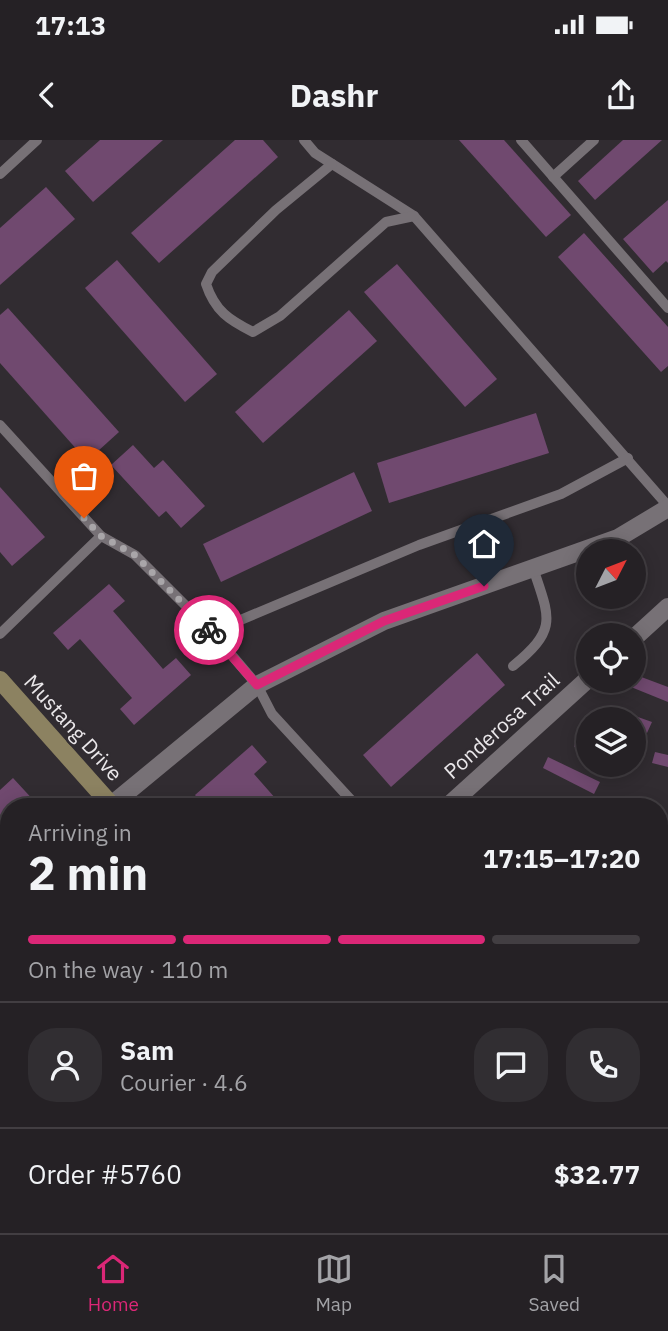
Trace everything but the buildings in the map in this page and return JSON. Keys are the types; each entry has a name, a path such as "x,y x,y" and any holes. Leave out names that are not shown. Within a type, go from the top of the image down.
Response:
{"main road":[{"name":"Mustang Drive","path":"0,680 104,798"}],"street":[{"path":"121,798 257,685 384,621 618,538 668,507"},
{"path":"646,627 668,607"},
{"name":"Ponderosa Trail","path":"457,798 576,690"}],"lane":[{"path":"0,173 37,140"},
{"path":"304,140 315,153 414,216 668,507"},
{"path":"521,140 667,305"},
{"path":"553,177 594,140"},
{"path":"332,164 276,210 212,271 206,284 212,303 225,317 253,332 280,316 386,222 414,216"},
{"path":"0,425 101,536 135,555 212,632 257,685 272,714 349,798"},
{"path":"212,632 419,545 561,494 628,458"},
{"path":"0,634 101,536"},
{"path":"513,666 542,639 546,628 547,615 533,568"}],"way so far":[{"path":"84,518 101,536 135,555 209,630"}],"route":[{"path":"209,630 257,685 384,621 484,586"}]}
